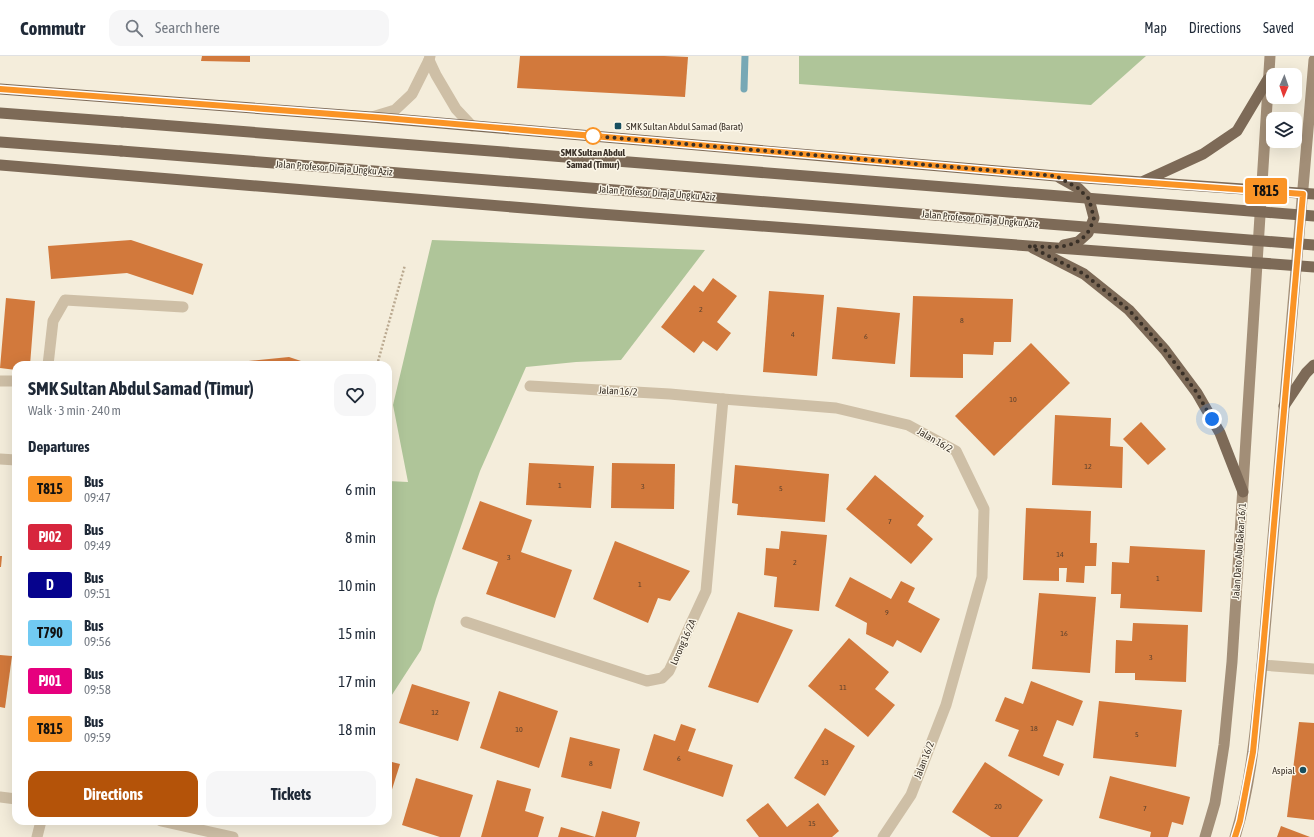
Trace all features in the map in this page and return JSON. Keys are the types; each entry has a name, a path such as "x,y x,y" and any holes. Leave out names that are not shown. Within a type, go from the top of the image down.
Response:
{"main road":[{"name":"Jalan Dato Abu Bakar 16/1","path":"1269,68 1270,56"},
{"path":"1234,837 1240,821 1253,752 1262,665 1297,266 1308,194 1314,60"},
{"path":"1141,182 1203,154 1237,131 1266,82"},
{"path":"0,89 371,117 1056,176 1308,194"},
{"name":"Jalan Dato Abu Bakar 16/1","path":"1205,837 1215,803 1224,745 1232,662 1266,104"},
{"path":"0,113 1314,216"},
{"name":"Jalan Profesor Diraja Ungku Aziz","path":"0,142 1314,245"},
{"path":"0,165 578,212 1314,267"},
{"path":"1056,176 1078,188 1089,199 1094,218 1088,232 1078,242 1056,248"},
{"path":"1029,246 1084,274 1129,310 1165,350 1197,393 1220,433 1243,492"},
{"path":"1284,406 1306,373 1314,365"}],"street":[{"path":"371,117 395,110 412,94 429,58"},
{"path":"429,58 436,75 456,109 472,126"},
{"path":"48,361 53,321 65,300 183,307"},
{"path":"0,381 12,382"},
{"name":"Jalan 16/2","path":"530,386 670,394 723,400 836,408 908,425 956,451 984,509 982,577 946,705 911,795 883,837"},
{"name":"Lorong 16/2A","path":"466,622 647,681 662,678 669,671 706,591 723,400"},
{"path":"0,459 12,460"},
{"path":"1262,665 1314,669"},
{"path":"0,797 12,798"},
{"path":"37,837 40,825"},
{"path":"179,825 233,837"}],"path":[{"path":"378,361 405,265"}],"green space":[{"path":"799,56 1146,56 1091,105 799,84"},
{"path":"432,240 705,250 621,360 576,362 526,367 480,471 436,599 421,650 392,695 392,481 408,482 393,405"}],"building":[{"path":"202,56 250,56 250,62 201,61"},
{"path":"520,56 688,57 685,97 517,88"},
{"path":"131,240 203,264 193,295 127,273 51,279 48,246"},
{"path":"713,278 737,296 717,322 731,333 717,351 703,341 694,353 661,327 694,285 703,292"},
{"path":"769,291 824,295 817,376 763,372"},
{"path":"913,296 1013,299 1011,342 994,342 993,355 963,354 963,378 910,377"},
{"path":"6,298 35,301 30,361 12,361 12,370 0,368"},
{"path":"837,307 900,313 895,364 832,359"},
{"path":"1031,343 1070,383 994,456 955,416"},
{"path":"289,357 301,361 249,361"},
{"path":"1055,415 1111,418 1110,446 1123,447 1122,488 1052,485"},
{"path":"1141,422 1166,449 1148,465 1123,439"},
{"path":"529,463 594,466 591,508 526,505"},
{"path":"612,463 675,464 674,509 611,508"},
{"path":"735,465 829,474 825,522 737,515 738,504 732,503"},
{"path":"875,475 924,516 917,525 933,539 911,564 846,509"},
{"path":"480,501 532,520 521,552 572,570 555,618 486,594 498,562 462,549"},
{"path":"1026,508 1091,511 1090,543 1097,543 1096,566 1085,566 1084,583 1066,582 1067,568 1059,568 1059,581 1023,580"},
{"path":"781,531 827,535 819,611 774,607 777,577 764,575 766,548 779,549"},
{"path":"615,541 690,571 670,601 658,598 648,623 593,599"},
{"path":"1130,546 1205,550 1202,612 1120,608 1121,594 1111,594 1112,562 1129,563"},
{"path":"0,556 2,556 1,567 0,567"},
{"path":"850,577 891,599 901,581 915,588 908,602 940,619 921,653 897,640 893,647 866,634 867,623 835,606"},
{"path":"1039,593 1096,597 1090,673 1032,669"},
{"path":"738,612 793,630 758,703 708,687"},
{"path":"1133,623 1188,625 1186,682 1135,680 1135,673 1115,673 1116,640 1132,641"},
{"path":"849,638 889,672 875,689 895,705 868,737 808,686"},
{"path":"0,655 12,656 5,708 0,707"},
{"path":"1031,681 1083,701 1073,726 1057,720 1043,756 1064,764 1059,776 1008,756 1019,730 995,721 1005,697 1023,704"},
{"path":"412,684 470,702 458,741 399,723"},
{"path":"499,691 558,711 539,768 480,748"},
{"path":"1099,701 1182,710 1176,767 1093,758"},
{"name":"Aspial","path":"1299,722 1314,723 1314,820 1287,817"},
{"path":"681,724 696,729 688,751 733,765 723,797 643,770 654,734 675,741"},
{"path":"825,728 855,746 825,796 794,778"},
{"path":"570,737 620,749 611,789 561,777"},
{"path":"392,762 400,764 392,789"},
{"path":"985,762 1043,800 1018,837 991,837 952,812"},
{"path":"1110,776 1190,797 1183,825 1172,822 1168,837 1150,837 1151,832 1099,818"},
{"path":"416,778 473,795 460,837 440,837 402,825"},
{"path":"497,780 531,789 525,811 544,817 538,837 481,837"},
{"path":"768,803 787,827 818,803 839,831 832,837 759,837 746,820"},
{"path":"602,811 640,822 636,837 595,837"},
{"path":"1281,826 1310,837 1277,837"},
{"path":"561,827 595,837 558,837"}],"waterway":[{"path":"744,89 745,56"}],"bus line":[{"name":"T815","path":"0,89 385,118 1056,176 1303,194 1253,752 1240,821 1235,837"}],"place":[{"name":"SMK Sultan Abdul Samad (Barat)","path":"618,126"},
{"name":"SMK Sultan Abdul Samad (Timur)","path":"593,136"},
{"name":"Aspial","path":"1303,770"}],"route":[{"path":"593,136 1056,176 1078,188 1089,199 1094,218 1088,232 1078,242 1056,248 1029,246 1084,274 1129,310 1165,350 1181,371 1197,393 1212,419"}]}
